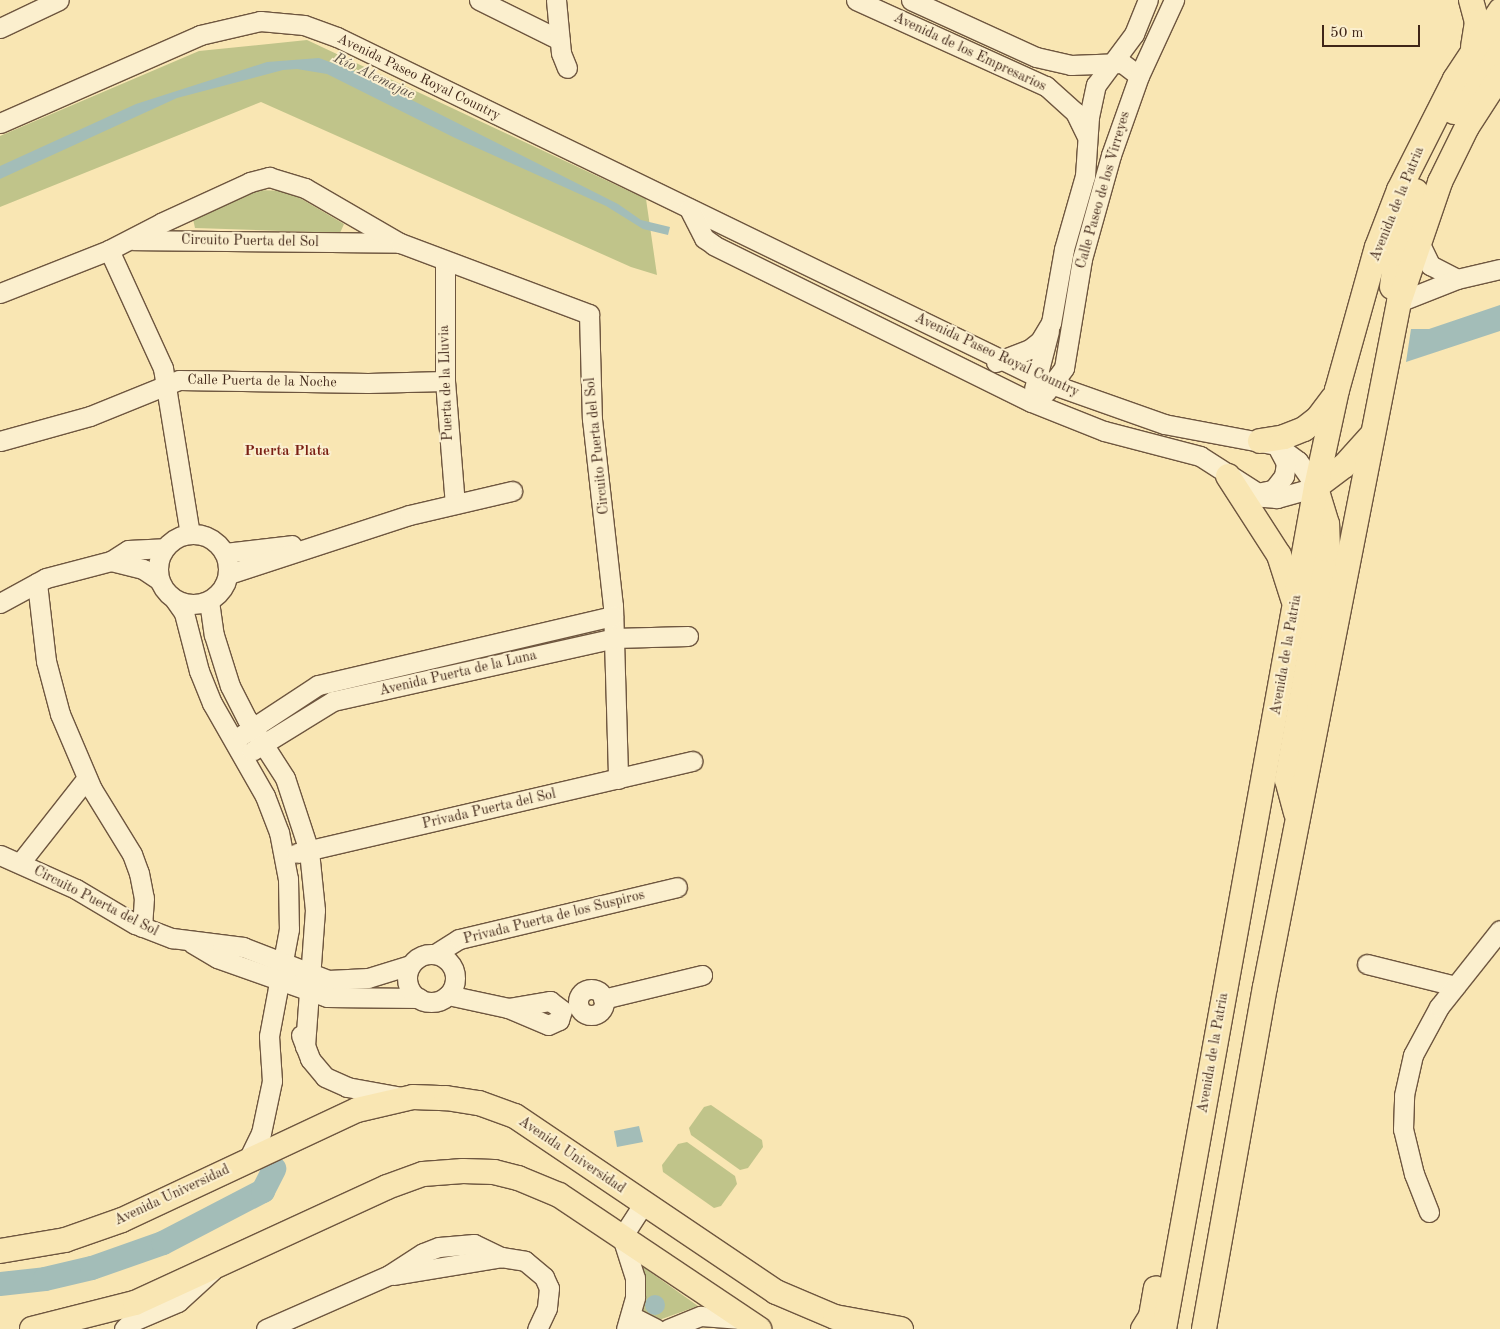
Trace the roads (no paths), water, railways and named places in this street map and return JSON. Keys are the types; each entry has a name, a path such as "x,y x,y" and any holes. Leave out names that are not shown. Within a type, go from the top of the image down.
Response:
{"main road":[{"path":"1471,0 1477,22 1472,48"},
{"name":"Avenida de la Patria","path":"1164,1329 1316,487 1337,390 1377,247 1418,149 1472,48 1500,11"},
{"path":"1398,302 1392,288 1393,270 1413,197 1456,108 1500,44"},
{"path":"1204,1329 1298,817 1398,302 1418,240 1440,182 1467,127 1500,76"},
{"path":"1377,247 1378,286 1384,298 1398,302"},
{"path":"1268,443 1304,429 1324,411 1337,390"},
{"path":"1298,817 1287,780 1328,550 1327,524 1316,487 1344,466 1372,434"},
{"path":"1228,476 1279,555 1292,588 1294,608"},
{"name":"Avenida Universidad","path":"0,1250 66,1240 93,1230 357,1110 405,1098 446,1098 479,1103 515,1116 776,1292 835,1317 901,1329"},
{"path":"32,1329 68,1326 135,1303 387,1187 423,1174 450,1171 494,1172 537,1184 622,1237 750,1324"},
{"path":"1143,1329 1151,1316 1160,1267 1183,1223"}],"street":[{"path":"0,28 59,0"},
{"path":"479,0 560,40"},
{"path":"556,0 560,40 567,68"},
{"name":"Avenida de los Empresarios","path":"856,0 1046,86 1075,112 1088,143"},
{"name":"Avenida de los Empresarios","path":"911,0 1053,63 1083,66 1112,63 1127,65 1139,76"},
{"name":"Calle Paseo de los Virreyes","path":"1045,381 1051,323 1064,249 1085,176 1094,92 1112,63 1134,34 1148,0"},
{"name":"Calle Paseo de los Virreyes","path":"1045,381 1064,368 1082,258 1110,155 1139,76 1174,0"},
{"name":"Avenida Paseo Royal Country","path":"0,123 200,35 260,21 304,26 336,37 1045,381 1187,430 1268,443 1298,461 1316,487 1277,498 1255,493 1200,456 1104,431 1031,402 921,349 704,238 689,209"},
{"path":"1088,143 1099,154 1110,155"},
{"name":"Circuito Puerta del Sol","path":"0,293 109,250 250,182 270,177 305,188 400,243 445,262 589,314 592,419 613,616 618,779"},
{"name":"Circuito Puerta del Sol","path":"129,240 400,243"},
{"path":"1418,240 1430,265 1457,279"},
{"path":"109,250 167,383 175,454 190,534"},
{"name":"Puerta de la Lluvia","path":"445,262 445,381 455,504"},
{"path":"778,277 787,268 792,268 822,282 842,281"},
{"path":"1398,302 1457,279 1500,269"},
{"name":"Calle Paseo de los Virreyes","path":"1002,361 1030,349 1040,341 1051,323"},
{"path":"921,349 927,342 937,340 983,362 1002,361"},
{"name":"Calle Puerta de la Noche","path":"0,441 90,416 167,383 215,379 368,383 445,381"},
{"path":"1031,402 1045,381"},
{"path":"1104,431 1117,420 1167,432 1187,430"},
{"path":"1255,493 1273,490 1284,476 1286,462 1268,443"},
{"path":"229,574 283,558 323,541 455,504 512,491"},
{"path":"175,600 186,604 209,601 225,585 229,574 225,553 211,538 190,534 176,538 164,548 158,563 158,578 165,591 175,600 184,613 205,687 265,796 284,855 290,902 282,972 269,1036 272,1049 272,1081 266,1117 248,1160"},
{"path":"225,553 323,541"},
{"path":"0,603 37,583 111,561 128,550 164,548"},
{"path":"111,561 143,569 158,578"},
{"path":"37,583 50,676 68,735 87,778 132,854 139,873 144,898 142,927"},
{"path":"209,601 211,622 224,670 258,736 293,796 309,851 315,895 311,983 305,1047 316,1068 333,1082 405,1098"},
{"name":"Avenida Puerta de la Luna","path":"238,749 258,736 318,686 613,616"},
{"name":"Avenida Puerta de la Luna","path":"258,736 333,701 614,638 688,636"},
{"path":"440,656 446,676"},
{"name":"Privada Puerta del Sol","path":"284,855 309,851 692,762"},
{"path":"20,864 87,778"},
{"name":"Circuito Puerta del Sol","path":"0,855 76,889 142,927 192,943 224,942 282,972 311,983 327,997 419,998"},
{"name":"Privada Puerta de los Suspiros","path":"435,954 459,939 677,887"},
{"path":"1429,1212 1414,1174 1403,1129 1404,1095 1413,1055 1455,986 1500,930"},
{"path":"448,995 455,979 454,970 450,962 435,954 416,958 410,965 408,984 419,998 434,1002 448,995 508,1008 548,1025 559,1020 570,1008 594,1015 602,1009 603,999 702,975"},
{"path":"1367,964 1455,986"},
{"name":"Circuito Puerta del Sol","path":"311,983 328,980 368,978 410,965"},
{"path":"644,1203 622,1237 635,1278 629,1322 656,1329"},
{"path":"266,1329 293,1323 389,1276 501,1257 525,1261 544,1277 549,1288 548,1301 537,1329"},
{"path":"124,1329 131,1322 178,1302 195,1289 217,1266"},
{"path":"668,1329 701,1316 750,1324"}],"water":[{"path":"319,58 354,71 618,204 641,220 670,227 668,235 643,229 606,206 455,138 327,74 297,69 283,70 177,98 0,179 0,166 136,104 267,62"},
{"path":"1500,305 1500,331 1406,362 1411,329 1429,329"},
{"path":"639,1126 643,1142 617,1147 614,1131"},
{"path":"655,1295 662,1298 665,1305 662,1312 655,1315 648,1312 645,1305 648,1298"}],"waterway":[{"path":"0,1284 45,1279 92,1268 163,1243 263,1191 274,1169"}],"district":[{"name":"Puerta Plata","path":"287,452"}],"water label":[{"name":"Río Atemajac","path":"374,77"}]}
